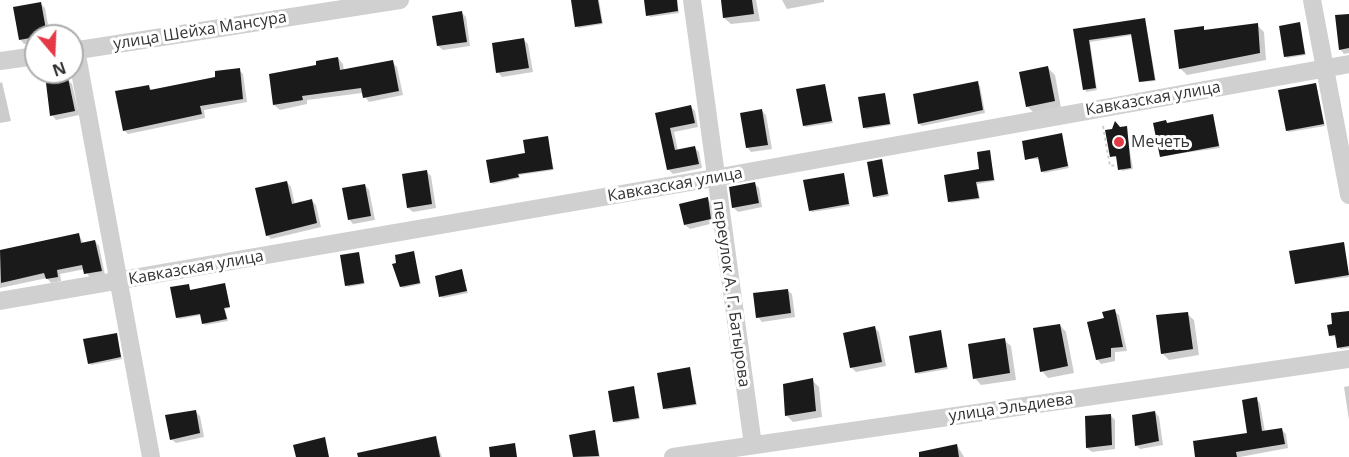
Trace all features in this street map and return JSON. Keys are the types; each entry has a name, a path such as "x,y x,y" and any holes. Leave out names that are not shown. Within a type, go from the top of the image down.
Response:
{"street":[{"name":"улица Шейха Мансура","path":"84,49 400,0"},
{"name":"переулок А. Г. Батырова","path":"692,0 714,178 753,445"},
{"path":"1312,0 1349,195"},
{"path":"0,61 24,58"},
{"name":"Кавказская улица","path":"0,300 117,282 714,178 1349,64"},
{"path":"80,84 151,457"},
{"name":"улица Эльдиева","path":"673,457 1349,359"}],"path":[{"path":"1103,126 1110,166 1117,165"}],"building":[{"path":"571,0 598,0 602,23 575,27"},
{"path":"644,0 677,0 678,11 646,16"},
{"path":"721,0 752,0 754,14 723,18"},
{"path":"41,2 45,24 24,24 24,39 19,40 13,7"},
{"path":"462,11 467,42 437,46 432,16"},
{"path":"1349,14 1349,48 1339,50 1335,15"},
{"path":"1145,18 1155,80 1139,82 1131,34 1089,40 1096,88 1083,90 1073,29"},
{"path":"1300,22 1305,54 1284,57 1279,26"},
{"path":"1258,23 1260,53 1179,69 1174,30 1204,26 1204,30"},
{"path":"524,38 529,68 496,73 492,43"},
{"path":"338,57 340,70 393,60 399,91 363,98 361,88 302,96 303,100 273,105 269,74 316,65 316,61"},
{"path":"1048,66 1055,101 1026,107 1019,72"},
{"path":"240,68 243,99 200,106 202,114 123,131 115,91 149,85 150,90 215,77 215,71"},
{"path":"978,81 983,110 918,124 913,94"},
{"path":"1316,83 1324,124 1286,131 1278,90"},
{"path":"46,84 69,84 75,111 50,116"},
{"path":"825,84 832,121 803,126 796,89"},
{"path":"885,93 890,124 863,128 858,97"},
{"path":"691,105 695,123 670,128 675,150 695,146 699,164 667,170 655,113"},
{"path":"762,109 768,145 746,148 740,113"},
{"path":"1213,114 1219,146 1160,157 1153,123 1166,120 1167,123"},
{"name":"Мечеть","path":"1115,121 1120,127 1127,126 1131,168 1118,170 1116,156 1110,157 1105,130 1112,129"},
{"path":"1062,133 1068,166 1041,172 1038,157 1025,160 1022,141"},
{"path":"548,136 553,169 518,174 519,177 490,183 486,160 525,153 523,140"},
{"path":"990,150 994,180 976,182 979,198 948,202 944,175 979,169 977,152"},
{"path":"882,159 888,194 873,197 867,162"},
{"path":"427,170 432,204 407,208 402,174"},
{"path":"844,173 849,204 809,211 803,180"},
{"path":"287,181 292,204 312,199 317,223 266,236 255,188"},
{"path":"755,182 759,203 732,208 729,187"},
{"path":"365,184 371,216 348,220 342,188"},
{"path":"708,197 711,219 684,225 679,204"},
{"path":"79,233 81,243 95,240 102,271 84,274 82,265 57,270 58,277 46,279 44,273 1,283 0,250"},
{"path":"1344,242 1349,275 1295,284 1289,251"},
{"path":"414,251 420,283 400,287 392,264 396,263 395,255"},
{"path":"359,252 364,283 345,286 340,255"},
{"path":"462,269 467,291 439,297 435,276"},
{"path":"225,283 230,307 224,308 227,319 202,324 200,314 176,318 170,287 189,284 190,290"},
{"path":"788,289 791,313 756,318 753,293"},
{"path":"1115,309 1123,347 1111,348 1111,357 1096,360 1087,322 1104,318 1102,312"},
{"path":"1349,311 1349,346 1337,348 1335,335 1329,336 1327,325 1332,324 1331,313"},
{"path":"1188,312 1193,349 1161,354 1156,315"},
{"path":"1060,324 1068,366 1040,372 1033,328"},
{"path":"875,326 882,362 850,368 843,333"},
{"path":"941,330 947,367 915,373 909,336"},
{"path":"117,333 121,357 88,364 83,339"},
{"path":"1005,338 1010,373 973,379 968,344"},
{"path":"690,367 696,404 663,409 657,373"},
{"path":"813,378 816,411 785,416 783,384"},
{"path":"634,386 639,418 613,422 608,391"},
{"path":"1257,397 1262,431 1282,428 1285,444 1236,452 1237,457 1195,457 1193,441 1247,433 1242,400"},
{"path":"196,410 200,433 170,440 165,415"},
{"path":"1155,411 1159,441 1135,446 1132,415"},
{"path":"1111,414 1112,445 1086,448 1085,416"},
{"path":"595,430 599,456 573,457 569,435"},
{"path":"436,436 440,457 358,457 357,453"},
{"path":"325,437 329,457 296,457 293,445"},
{"path":"515,443 517,457 490,457 489,447"},
{"path":"957,444 959,457 919,457 919,452"}],"place":[{"name":"Мечеть","path":"1119,142"}]}
